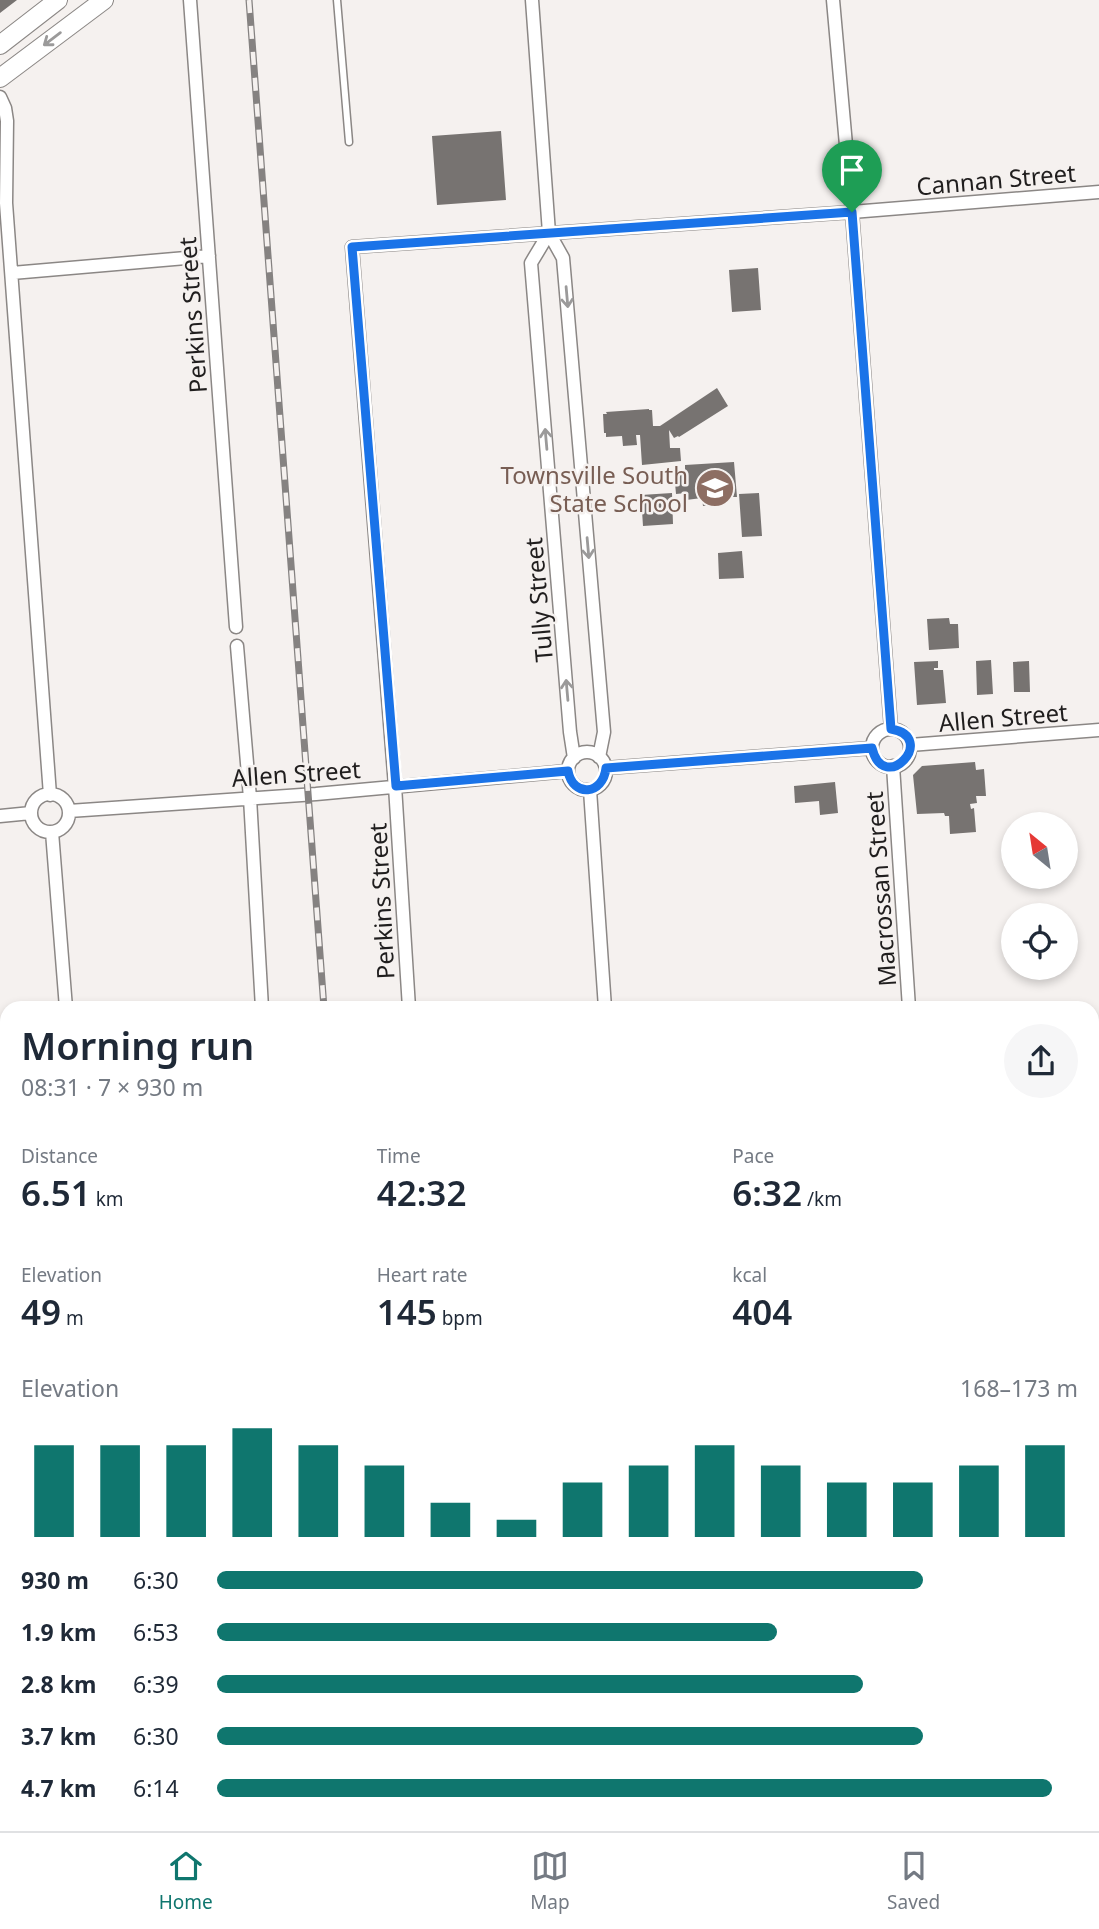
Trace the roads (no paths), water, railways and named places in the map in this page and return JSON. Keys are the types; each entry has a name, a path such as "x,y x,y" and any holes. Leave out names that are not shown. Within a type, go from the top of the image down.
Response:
{"main road":[{"path":"0,45 58,0"},
{"path":"0,78 104,0"}],"street":[{"name":"Perkins Street","path":"190,0 236,627"},
{"path":"532,0 549,233 563,258 604,732 603,763 605,778 599,786 590,790 574,786 570,779 570,764 574,758 587,752 603,763 872,748"},
{"path":"834,0 891,729"},
{"path":"0,97 5,107 7,136 5,185 8,275 50,795"},
{"path":"0,120 7,136"},
{"name":"Cannan Street","path":"352,247 1099,192"},
{"name":"Tully Street","path":"549,233 531,263 574,758"},
{"name":"Perkins Street","path":"352,247 396,786 408,1001"},
{"path":"8,275 209,256"},
{"path":"237,646 250,797 262,1001"},
{"path":"891,729 904,734 910,745 906,759 893,766 878,762 872,748 878,734 891,729"},
{"name":"Allen Street","path":"910,745 1099,730"},
{"name":"Macrossan Street","path":"893,766 909,1001"},
{"name":"Allen Street","path":"69,811 568,771"},
{"path":"590,790 605,1001"},
{"path":"50,795 63,799 69,811 61,829 46,832 37,828 31,813 37,800 50,795"},
{"path":"0,816 31,813"},
{"path":"52,832 65,1001"}],"lane":[{"path":"337,0 349,142"}],"railway":[{"path":"249,0 323,1001"}],"place":[{"name":"Townsville South State School","path":"715,488"}]}
